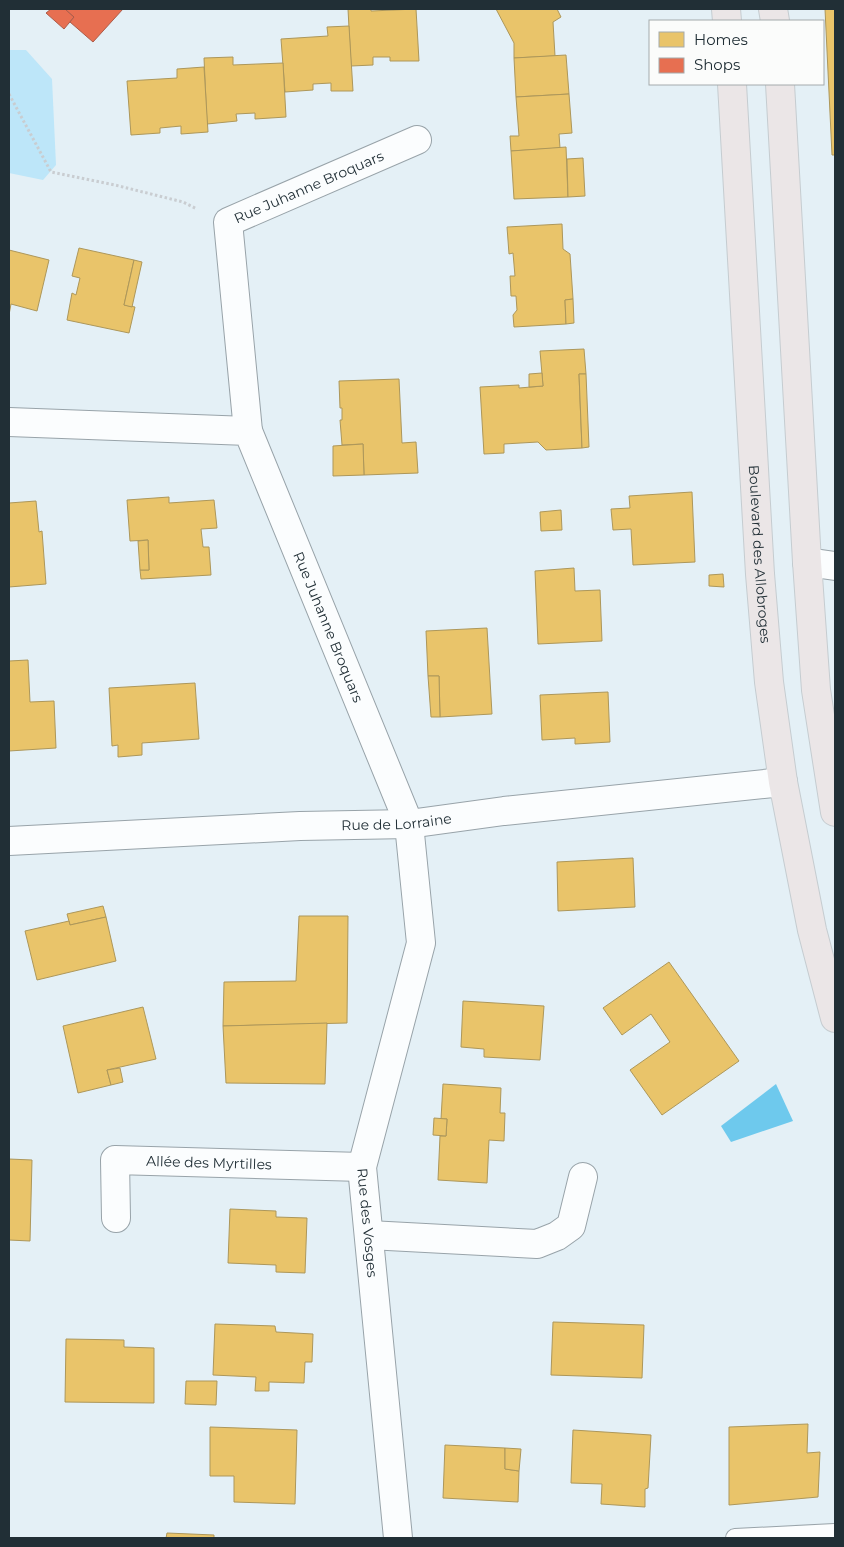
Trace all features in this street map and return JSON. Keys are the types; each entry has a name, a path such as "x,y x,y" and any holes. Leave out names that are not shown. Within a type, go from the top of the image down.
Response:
{"main road":[{"name":"Boulevard des Allobroges","path":"732,85 760,574 769,682 783,782 812,930 835,1018"},
{"path":"780,85 816,690 835,812"}],"street":[{"name":"Rue Juhanne Broquars","path":"410,824 248,431 228,222 417,140"},
{"path":"9,422 248,431"},
{"path":"807,562 835,566"},
{"name":"Rue de Lorraine","path":"9,841 300,826 410,824 504,811 783,782"},
{"name":"Rue des Vosges","path":"398,1538 362,1167 421,943 410,824"},
{"name":"Allée des Myrtilles","path":"116,1218 115,1160 362,1167"},
{"path":"369,1235 537,1244 557,1236 571,1226 583,1177"}],"lane":[{"path":"735,1538 835,1533"}],"path":[{"path":"9,94 51,172 115,185 183,202 228,222"}],"shaded area":[{"path":"9,50 26,50 52,79 56,165 43,180 9,173"}],"water":[{"path":"776,1084 793,1121 731,1142 721,1126"}],"building: Homes":[{"path":"348,9 371,9 371,11 416,9 419,61 390,61 390,57 373,57 373,65 351,66"},
{"path":"496,9 557,9 561,17 553,22 555,56 514,58 514,43"},
{"path":"825,9 835,9 835,155 832,155"},
{"path":"349,26 353,91 331,91 331,83 313,84 313,90 285,92 281,39 328,36 327,27"},
{"path":"566,55 569,94 516,97 514,58"},
{"path":"233,57 233,65 283,63 286,117 255,119 255,113 236,114 237,121 207,124 204,58"},
{"path":"204,67 208,132 181,134 181,126 160,128 160,133 131,135 127,81 177,78 177,69"},
{"path":"569,94 572,133 559,134 560,148 511,151 510,136 519,136 516,97"},
{"path":"566,147 568,197 514,199 511,151"},
{"path":"583,158 585,196 568,197 567,159"},
{"path":"562,224 563,249 570,254 573,299 565,300 566,324 514,327 513,315 517,310 516,296 511,296 510,276 515,276 513,253 509,254 507,227"},
{"path":"79,248 134,260 124,305 135,307 129,333 67,320 72,293 76,295 80,278 72,276"},
{"path":"9,250 49,260 37,311 11,304 9,315"},
{"path":"134,260 142,262 132,307 124,305"},
{"path":"573,299 574,323 566,324 565,300"},
{"path":"584,349 586,374 579,374 582,448 546,450 538,442 504,444 504,453 484,454 480,387 519,385 519,388 543,386 540,351"},
{"path":"542,373 543,386 529,387 529,374"},
{"path":"579,374 586,374 589,447 582,448"},
{"path":"399,379 402,443 416,442 418,473 364,475 363,444 342,445 340,420 342,420 342,408 340,408 339,381"},
{"path":"363,444 364,475 333,476 333,446"},
{"path":"692,492 695,562 633,565 631,529 613,530 611,509 630,508 629,496"},
{"path":"169,497 169,503 214,500 217,528 201,529 203,547 209,547 211,575 141,579 140,570 149,570 148,540 130,541 127,500"},
{"path":"36,501 39,532 42,531 46,584 9,587 9,503"},
{"path":"561,510 562,530 541,531 540,512"},
{"path":"148,540 149,570 140,570 138,541"},
{"path":"574,568 575,591 600,590 602,641 538,644 535,571"},
{"path":"723,574 724,587 709,586 709,575"},
{"path":"487,628 492,714 440,717 439,676 428,676 426,631"},
{"path":"28,660 30,702 54,701 56,748 9,751 9,661"},
{"path":"428,676 439,676 440,717 431,717"},
{"path":"195,683 199,739 142,743 142,755 118,757 118,745 112,746 109,688"},
{"path":"608,692 610,742 575,744 575,738 542,740 540,695"},
{"path":"633,858 635,907 558,911 557,862"},
{"path":"103,906 106,917 70,925 67,914"},
{"path":"299,916 348,916 347,1023 223,1026 224,982 296,981"},
{"path":"106,917 116,961 37,980 25,931 69,921 70,925"},
{"path":"669,962 739,1061 662,1115 630,1070 670,1042 651,1014 622,1035 603,1008"},
{"path":"463,1001 544,1006 540,1060 484,1057 484,1049 461,1047"},
{"path":"143,1007 156,1059 107,1070 111,1085 78,1093 63,1026"},
{"path":"327,1023 325,1084 226,1083 223,1026"},
{"path":"120,1068 123,1082 111,1085 107,1070"},
{"path":"443,1084 501,1088 500,1113 505,1113 504,1141 489,1140 487,1183 438,1180 440,1136 446,1136 447,1119 441,1119"},
{"path":"434,1118 447,1119 446,1136 433,1135"},
{"path":"9,1159 32,1160 30,1241 9,1240"},
{"path":"230,1209 276,1211 276,1217 307,1218 305,1273 276,1272 276,1265 228,1263"},
{"path":"553,1322 644,1325 642,1378 551,1375"},
{"path":"215,1324 275,1326 276,1332 313,1334 312,1362 305,1362 304,1383 269,1382 269,1391 255,1391 256,1377 213,1375"},
{"path":"66,1339 124,1340 124,1347 154,1348 154,1403 65,1402"},
{"path":"186,1381 217,1381 216,1405 185,1404"},
{"path":"808,1424 807,1453 820,1452 818,1497 729,1505 729,1427"},
{"path":"210,1427 297,1430 295,1504 234,1502 234,1476 210,1476"},
{"path":"573,1430 651,1435 645,1507 601,1504 602,1484 571,1483"},
{"path":"445,1445 505,1448 505,1469 519,1471 518,1502 443,1498"},
{"path":"505,1448 521,1449 519,1471 505,1469"},
{"path":"167,1533 214,1535 214,1538 166,1538"}],"building: Shops":[{"path":"51,9 65,9 74,17 64,29 46,13"},
{"path":"65,9 123,9 93,42 70,22 74,17"}]}
